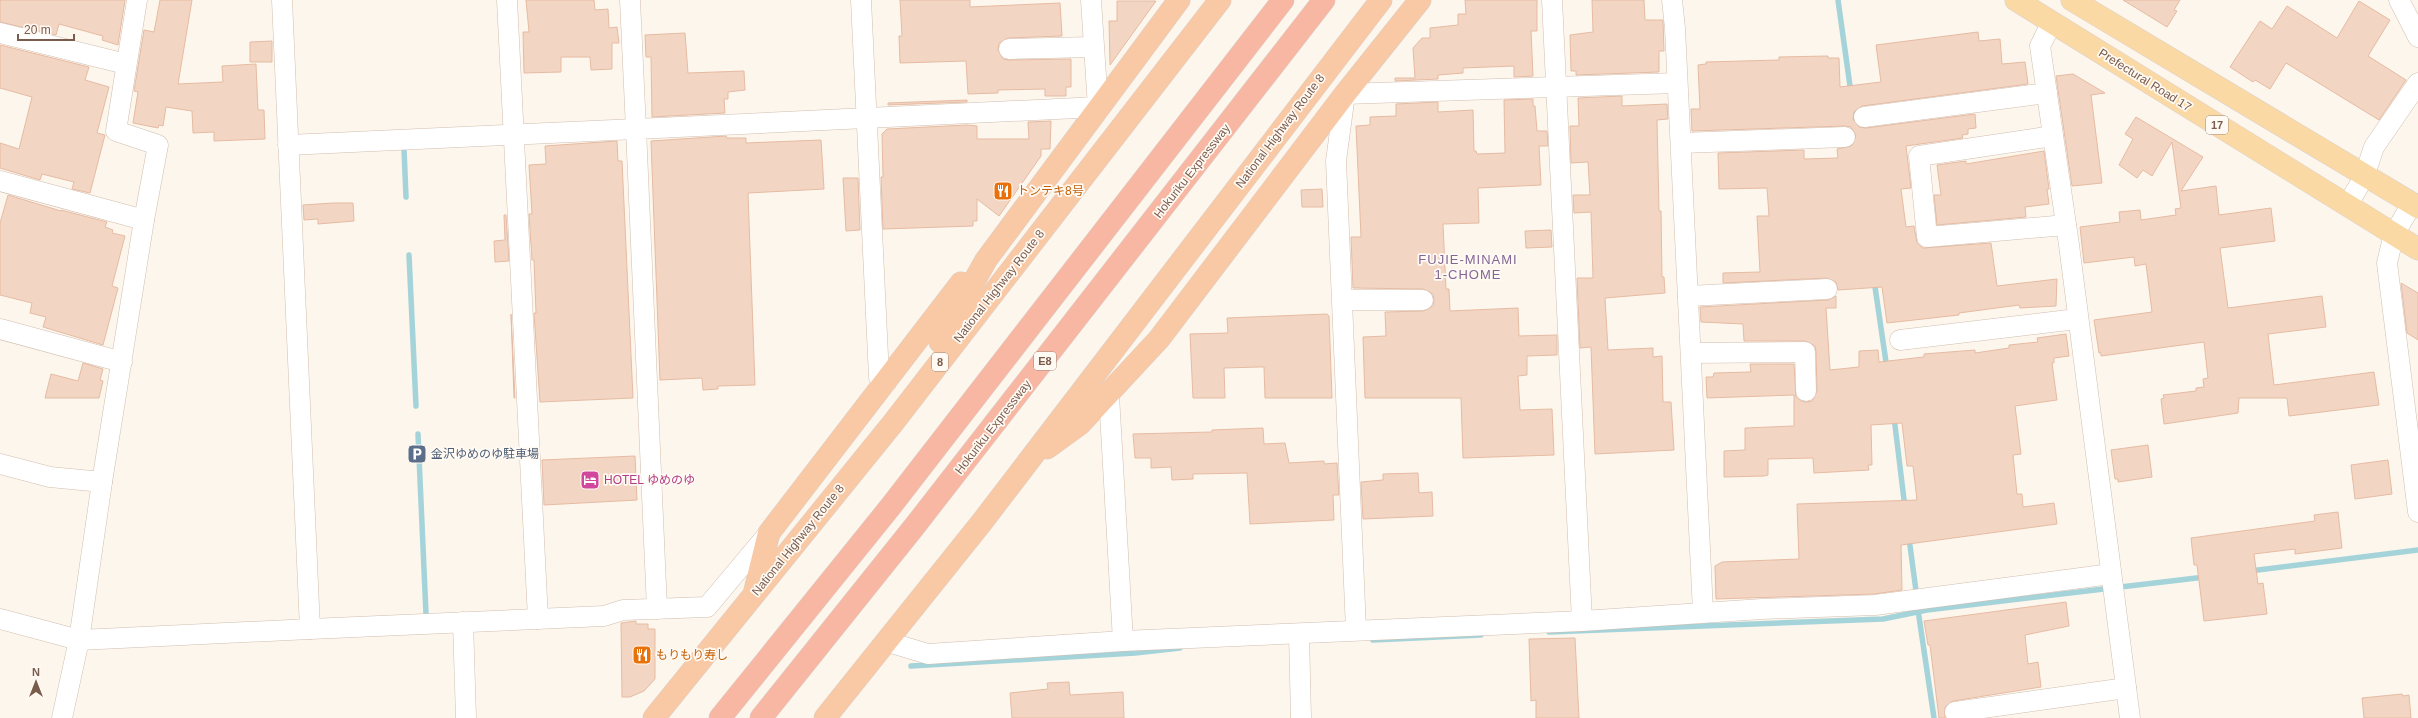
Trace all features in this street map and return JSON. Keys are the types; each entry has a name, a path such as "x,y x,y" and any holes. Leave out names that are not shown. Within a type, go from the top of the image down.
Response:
{"highway":[{"path":"893,422 969,294 986,260 1098,107 1180,0"},
{"name":"National Highway Route 8","path":"654,718 893,422 1220,0"},
{"name":"E8","path":"720,718 916,475 1283,0"},
{"name":"Hokuriku Expressway","path":"760,718 924,515 1324,0"},
{"name":"National Highway Route 8","path":"825,718 888,642 1381,0"},
{"path":"1028,461 1080,424 1159,339 1345,94 1420,0"},
{"path":"754,595 769,533 886,383 960,284 986,260"}],"main road":[{"name":"Prefectural Road 17","path":"2016,0 2418,249"},
{"path":"2072,0 2364,177 2415,205"}],"street":[{"path":"62,718 79,640 102,482 144,220 158,145 116,131 137,0"},
{"path":"282,0 310,629"},
{"path":"507,0 538,619"},
{"path":"630,0 657,609"},
{"path":"861,0 879,377 886,383"},
{"path":"288,145 1098,107 1091,0"},
{"path":"1552,0 1554,87 1582,621"},
{"path":"1672,0 1703,612"},
{"path":"2399,0 2418,37"},
{"path":"2052,22 2040,46 2066,225 2130,718"},
{"path":"0,33 126,64"},
{"path":"1009,49 1093,47"},
{"path":"1356,630 1336,161 1345,94 1677,83"},
{"path":"2347,206 2364,177 2374,147 2418,83"},
{"path":"1864,117 2047,93"},
{"path":"1680,143 1845,136"},
{"path":"2053,136 1919,156 1927,237 2066,225"},
{"path":"0,181 144,220"},
{"path":"2415,205 2394,234 2387,263 2418,512"},
{"path":"1688,296 1827,289"},
{"path":"1343,300 1423,300"},
{"path":"1900,340 2077,319"},
{"path":"0,329 122,362"},
{"path":"1691,353 1805,352 1806,391"},
{"path":"1109,394 1123,641"},
{"path":"0,464 50,477 102,482"},
{"path":"0,619 79,640 604,616 622,610 707,607 769,533"},
{"path":"888,642 928,654 1123,641 1582,621 1703,612 1874,605 2112,584"},
{"path":"463,622 466,718"},
{"path":"1299,634 1301,718"},
{"path":"1955,712 2126,688"}],"building":[{"path":"0,0 125,0 118,45 102,40 103,36 59,24 56,35 0,22"},
{"path":"160,0 192,0 178,84 223,82 222,66 256,64 258,110 264,110 265,139 214,141 214,132 193,133 192,111 166,107 163,126 159,125 158,128 133,123 138,92 134,91 144,30 154,32"},
{"path":"526,0 594,0 595,10 608,9 609,28 617,27 619,43 612,43 612,69 591,70 590,57 561,57 561,72 524,73 523,32 529,32"},
{"path":"900,0 970,0 970,7 1060,3 1062,36 1008,38 999,43 998,50 1003,59 1009,60 1071,59 1071,87 1066,87 1066,96 1045,96 1045,89 998,90 998,93 968,94 966,61 900,63 899,36 902,36"},
{"path":"1465,0 1537,0 1537,31 1531,31 1533,76 1514,77 1514,66 1463,68 1463,73 1438,75 1438,79 1395,81 1395,78 1415,78 1413,48 1422,38 1430,38 1430,28 1458,25 1458,14 1466,14"},
{"path":"1592,0 1644,0 1645,20 1663,20 1664,51 1659,51 1659,72 1576,75 1576,71 1571,71 1570,35 1593,32"},
{"path":"2123,0 2180,0 2174,10 2177,11 2167,27"},
{"path":"1117,1 1156,1 1110,65 1109,21 1117,21"},
{"path":"2359,1 2390,20 2368,56 2406,80 2379,120 2286,63 2270,89 2255,80 2253,82 2230,67 2260,21 2272,29 2287,6 2337,38"},
{"path":"1978,32 1979,41 2000,39 2002,64 2025,62 2028,84 1862,106 1854,112 1853,119 1859,127 1866,128 1975,114 1976,128 1968,129 1968,134 1962,135 1963,138 1906,146 1911,188 1901,189 1906,227 1914,226 1917,243 1923,248 1991,243 1997,286 2057,279 2056,306 2020,308 2019,305 1959,313 1959,315 1887,323 1882,287 1838,290 1836,282 1826,278 1723,283 1723,273 1760,272 1757,216 1769,216 1767,188 1719,189 1718,153 1804,150 1804,159 1838,158 1837,149 1851,146 1856,136 1851,127 1845,126 1692,131 1691,109 1700,109 1698,65 1706,64 1706,62 1779,60 1779,57 1828,56 1828,58 1839,58 1840,87 1881,82 1876,45"},
{"path":"685,33 688,73 744,71 745,90 728,92 728,99 724,99 725,113 652,117 651,57 646,57 645,35"},
{"path":"272,41 272,62 250,62 250,42"},
{"path":"0,45 89,67 85,80 109,87 97,133 105,135 90,193 72,189 74,182 42,174 40,180 0,168 0,143 19,149 32,97 0,88"},
{"path":"2073,74 2105,93 2091,95 2102,183 2072,186 2056,76"},
{"path":"1622,96 1622,106 1667,104 1668,119 1657,120 1662,277 1664,277 1665,293 1605,298 1608,350 1653,348 1653,357 1662,356 1663,402 1671,402 1674,450 1595,454 1591,347 1580,348 1577,278 1593,278 1591,212 1574,213 1573,195 1590,195 1588,162 1571,163 1570,126 1579,126 1578,98"},
{"path":"1533,99 1537,131 1547,131 1548,146 1539,146 1541,185 1478,188 1479,223 1443,224 1446,289 1449,289 1450,311 1518,308 1519,336 1557,335 1557,355 1527,356 1527,375 1518,376 1520,410 1552,409 1554,455 1463,458 1461,398 1365,398 1363,337 1386,336 1385,312 1423,311 1433,306 1434,300 1433,294 1423,289 1353,288 1351,237 1361,237 1356,126 1370,125 1370,117 1396,116 1396,104 1438,102 1438,112 1473,110 1474,151 1476,151 1477,154 1505,153 1504,100"},
{"path":"967,100 967,102 888,105 888,103"},
{"path":"2136,117 2203,157 2181,191 2216,186 2219,215 2271,208 2275,241 2220,248 2228,308 2322,296 2326,327 2268,334 2274,385 2374,372 2379,405 2289,416 2287,398 2239,398 2238,413 2164,424 2161,399 2164,398 2163,395 2196,391 2196,388 2204,387 2203,379 2208,378 2204,342 2101,356 2101,353 2099,353 2094,320 2152,312 2146,264 2135,266 2134,257 2084,263 2080,227 2120,222 2119,212 2140,210 2141,220 2176,215 2175,209 2181,208 2172,142 2152,176 2143,170 2137,178 2119,165 2133,139 2125,134"},
{"path":"1051,121 1050,149 1041,149 1041,156 999,216 977,199 977,221 973,221 973,226 883,229 881,177 883,177 882,134 887,129 967,125 977,126 977,139 1029,139 1028,122"},
{"path":"726,136 727,138 746,138 746,143 821,140 824,189 748,193 755,385 718,386 718,389 703,390 702,378 660,380 651,141"},
{"path":"617,141 618,161 622,161 633,398 540,402 534,313 536,313 534,260 532,260 529,214 532,214 529,165 546,164 545,146"},
{"path":"2044,151 2049,189 2047,189 2049,204 2025,207 2026,217 1937,225 1934,195 1941,195 1937,165 1966,161 1966,164"},
{"path":"843,178 858,178 860,230 846,231"},
{"path":"1322,189 1323,207 1302,207 1301,190"},
{"path":"8,195 61,211 107,222 105,227 113,230 112,233 125,236 112,286 118,288 103,345 43,327 46,317 30,313 32,303 0,295 0,223"},
{"path":"353,203 354,221 318,224 318,219 304,220 303,205"},
{"path":"504,215 506,215 509,261 495,262 494,241 505,240"},
{"path":"1551,230 1552,247 1526,248 1525,231"},
{"path":"2401,283 2418,293 2418,340 2407,333"},
{"path":"1836,296 1836,308 1826,308 1830,370 1859,367 1859,351 1878,350 1879,362 1924,357 1924,354 1975,350 1975,353 2009,348 2009,345 2038,342 2037,338 2066,334 2069,356 2054,358 2054,363 2052,363 2057,400 2015,406 2021,454 2013,455 2017,494 2022,494 2023,507 2054,503 2057,524 1901,545 1902,590 1874,594 1716,599 1715,566 1722,562 1799,559 1797,504 1917,500 1913,466 1907,466 1902,423 1871,425 1872,465 1868,465 1869,470 1814,473 1813,458 1768,459 1768,475 1724,477 1724,451 1745,450 1745,428 1794,426 1794,395 1707,398 1706,377 1713,377 1714,373 1751,372 1750,364 1794,364 1796,397 1801,401 1812,401 1817,391 1816,352 1815,346 1805,341 1744,341 1743,324 1701,322 1700,307 1828,300"},
{"path":"511,314 515,398 514,398"},
{"path":"1327,314 1329,316 1332,398 1265,398 1264,367 1259,367 1224,368 1225,398 1193,398 1190,334 1228,333 1227,318"},
{"path":"83,363 103,369 100,380 103,381 99,398 45,398 51,374 78,381"},
{"path":"1263,428 1264,444 1285,443 1289,463 1324,461 1324,464 1337,463 1339,495 1333,495 1334,520 1250,524 1247,473 1193,474 1193,479 1172,480 1171,467 1151,468 1151,458 1135,458 1133,434 1212,432 1212,430"},
{"path":"2148,445 2152,477 2118,482 2118,479 2115,479 2111,450"},
{"path":"635,456 637,500 544,505 542,460"},
{"path":"2388,460 2392,494 2355,499 2351,465"},
{"path":"1418,473 1419,493 1432,492 1433,516 1363,519 1361,482 1383,480 1383,474"},
{"path":"2338,512 2342,548 2295,554 2295,549 2254,554 2258,584 2263,583 2267,614 2204,621 2197,565 2194,565 2191,538 2315,521 2314,515"},
{"path":"2066,602 2069,626 2025,635 2028,664 2038,662 2041,687 1953,701 1945,707 1945,718 1939,718 1930,645 1928,645 1924,621"},
{"path":"636,621 636,624 648,624 648,629 655,629 655,679 644,691 630,697 622,697 621,623"},
{"path":"1575,638 1579,718 1536,718 1536,700 1531,701 1529,639"},
{"path":"1069,682 1070,695 1123,692 1124,718 1012,718 1010,693 1048,689 1047,683"},
{"path":"2402,694 2403,696 2409,695 2411,718 2364,718 2362,698"}],"waterway":[{"path":"1838,0 1851,93"},
{"path":"1853,108 1855,127"},
{"path":"404,149 406,197"},
{"path":"409,255 416,406"},
{"path":"1874,280 1887,369"},
{"path":"1894,417 1905,508"},
{"path":"418,434 426,614"},
{"path":"1909,538 1916,591"},
{"path":"2250,571 2418,550"},
{"path":"1549,632 1883,619 1927,610 2205,577"},
{"path":"1918,610 1934,718"},
{"path":"1373,640 1481,635"},
{"path":"911,666 1135,653 1180,648"}],"place":[{"name":"トンテキ8号","path":"1003,191"},
{"name":"金沢ゆめのゆ駐車場","path":"417,454"},
{"name":"HOTEL ゆめのゆ","path":"590,480"},
{"name":"もりもり寿し","path":"642,655"}],"district":[{"name":"FUJIE-MINAMI 1-CHOME","path":"1468,266"}]}
